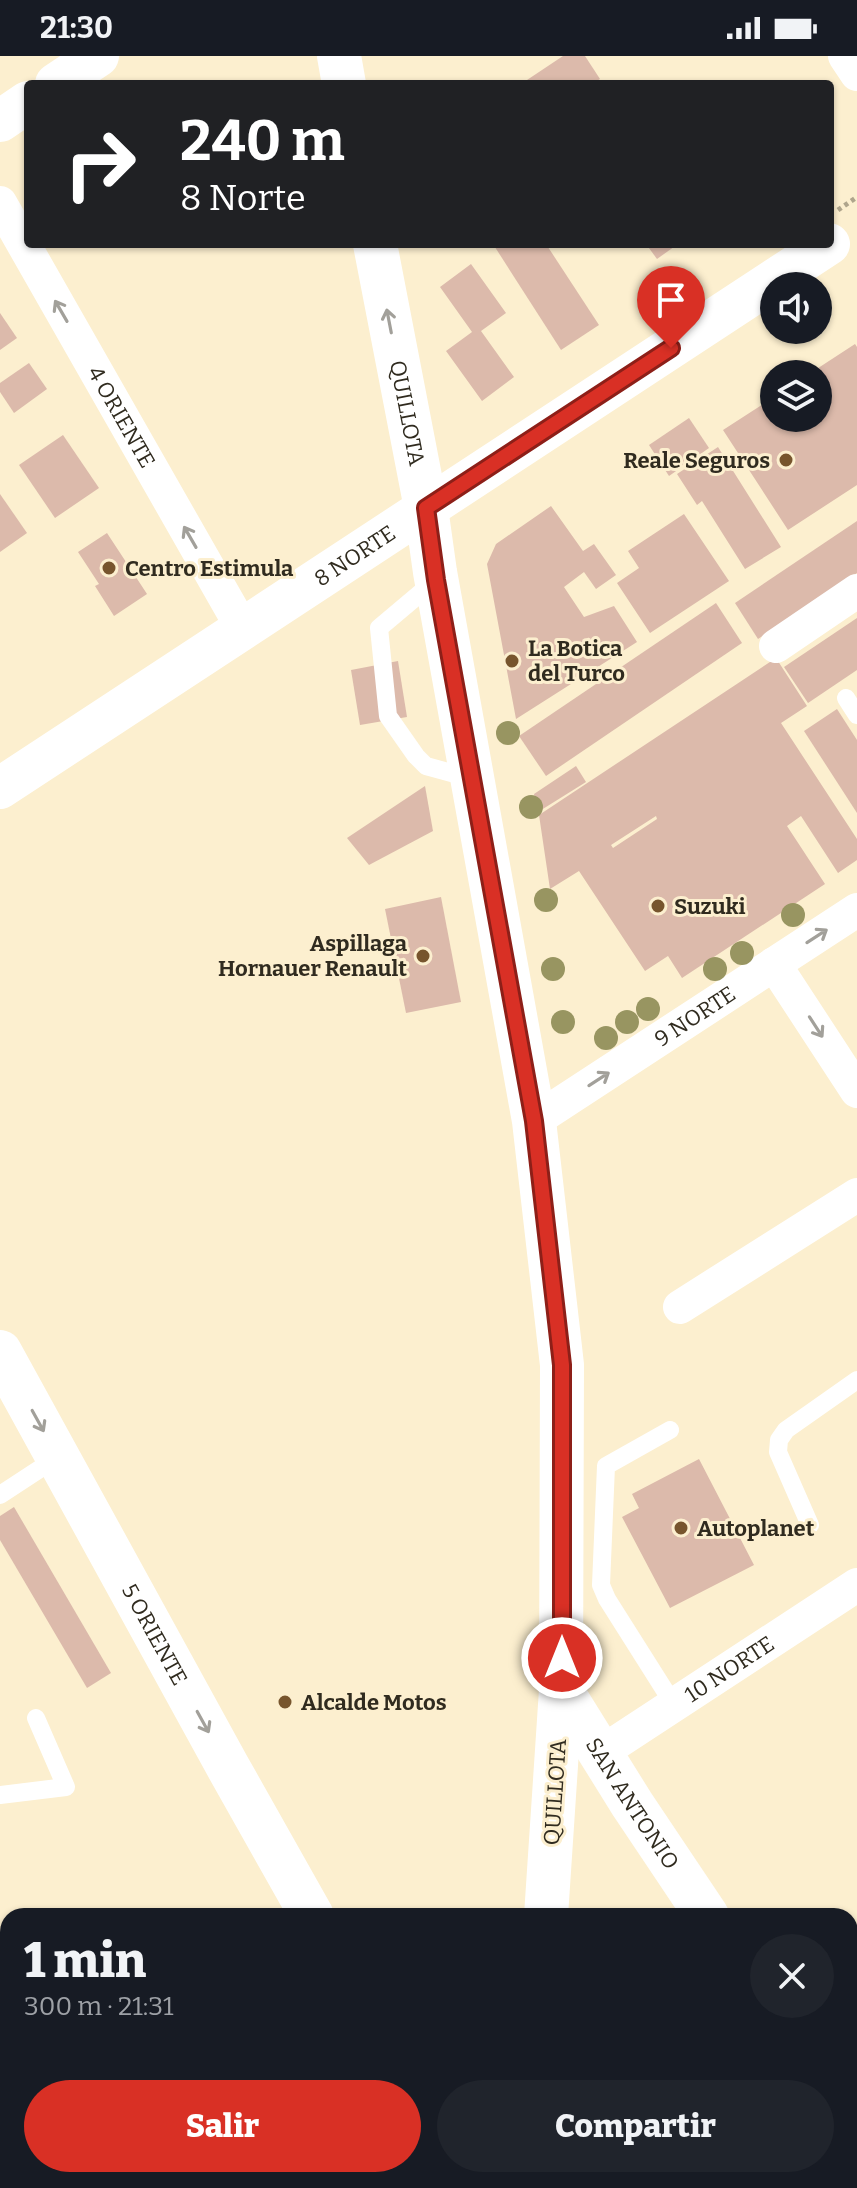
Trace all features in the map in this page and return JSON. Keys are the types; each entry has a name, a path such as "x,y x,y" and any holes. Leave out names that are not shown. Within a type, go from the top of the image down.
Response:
{"main road":[{"path":"339,56 343,80"},
{"name":"QUILLOTA","path":"376,248 426,508 436,580 534,1121 562,1365 584,1467 561,1690 547,1908"},
{"name":"5 ORIENTE","path":"0,1352 308,1908"},
{"name":"SAN ANTONIO","path":"561,1690 702,1908"}],"street":[{"path":"62,80 98,56"},
{"path":"845,56 857,74"},
{"path":"0,121 24,105"},
{"name":"4 ORIENTE","path":"0,203 24,245"},
{"name":"8 NORTE","path":"834,241 857,226"},
{"name":"4 ORIENTE","path":"26,248 243,629"},
{"name":"8 NORTE","path":"0,788 824,248"},
{"path":"776,646 857,591"},
{"name":"9 NORTE","path":"534,1121 857,910"},
{"path":"774,964 857,1091"},
{"path":"680,1307 857,1195"},
{"name":"10 NORTE","path":"602,1752 857,1585"}],"lane":[{"path":"436,580 379,628 388,716 426,766 472,779"},
{"path":"846,698 857,715"},
{"path":"810,1525 778,1452 779,1440 786,1430 857,1380"},
{"path":"670,1430 584,1467 601,1585 674,1705"},
{"path":"0,1495 58,1457"},
{"path":"0,1795 66,1787 36,1718"}],"path":[{"path":"834,211 857,197"}],"building":[{"path":"563,56 585,56 600,79 598,80 527,80"},
{"path":"496,248 549,248 599,325 561,350"},
{"path":"649,248 672,248 657,259"},
{"path":"471,264 506,313 481,331 514,377 482,401 446,351 472,332 440,287"},
{"path":"0,313 17,338 0,350"},
{"name":"Reale Seguros","path":"855,344 857,347 857,485 788,530 723,430 760,406 760,432 832,432 830,360"},
{"path":"29,363 47,389 14,413 0,392 0,383"},
{"path":"689,418 709,448 669,476 649,445"},
{"path":"63,435 99,488 55,518 19,465"},
{"path":"718,447 781,547 745,569 702,501 697,505 677,474"},
{"path":"0,494 27,533 0,552"},
{"path":"551,506 583,551 594,544 616,575 596,589 584,572 564,587 584,617 614,606 637,642 516,719 487,564 496,544"},
{"path":"684,514 729,581 650,633 617,583 639,568 628,551"},
{"path":"857,521 857,573 758,639 735,603"},
{"name":"Centro Estimula","path":"107,533 147,594 114,616 95,586 99,584 78,552"},
{"path":"716,603 742,643 546,776 519,736"},
{"path":"857,618 857,670 808,703 784,667"},
{"path":"776,658 807,706 781,723 857,839 857,860 838,873 801,816 787,826 825,884 682,978 668,956 645,971 579,871 550,889 539,815","holes":["656,816 657,819 613,848 611,845"]},
{"path":"398,661 407,717 360,725 351,670"},
{"path":"837,709 857,740 857,813 804,731"},
{"path":"576,766 586,782 538,812 534,794"},
{"path":"425,786 433,831 369,865 347,838"},
{"name":"Aspillaga Hornauer Renault","path":"441,897 461,1002 406,1013 385,909"},
{"name":"Autoplanet","path":"699,1459 754,1565 670,1608 622,1517 639,1508 632,1494"},
{"path":"14,1507 111,1673 87,1688 0,1540 0,1516"}],"place":[{"name":"Reale Seguros","path":"786,460"},
{"name":"Centro Estimula","path":"109,568"},
{"name":"La Botica del Turco","path":"512,661"},
{"name":"Suzuki","path":"658,906"},
{"name":"Aspillaga Hornauer Renault","path":"423,956"},
{"name":"Autoplanet","path":"681,1528"},
{"name":"Alcalde Motos","path":"285,1702"}],"route":[{"path":"562,1658 562,1365 534,1121 436,580 426,508 671,348"}]}
